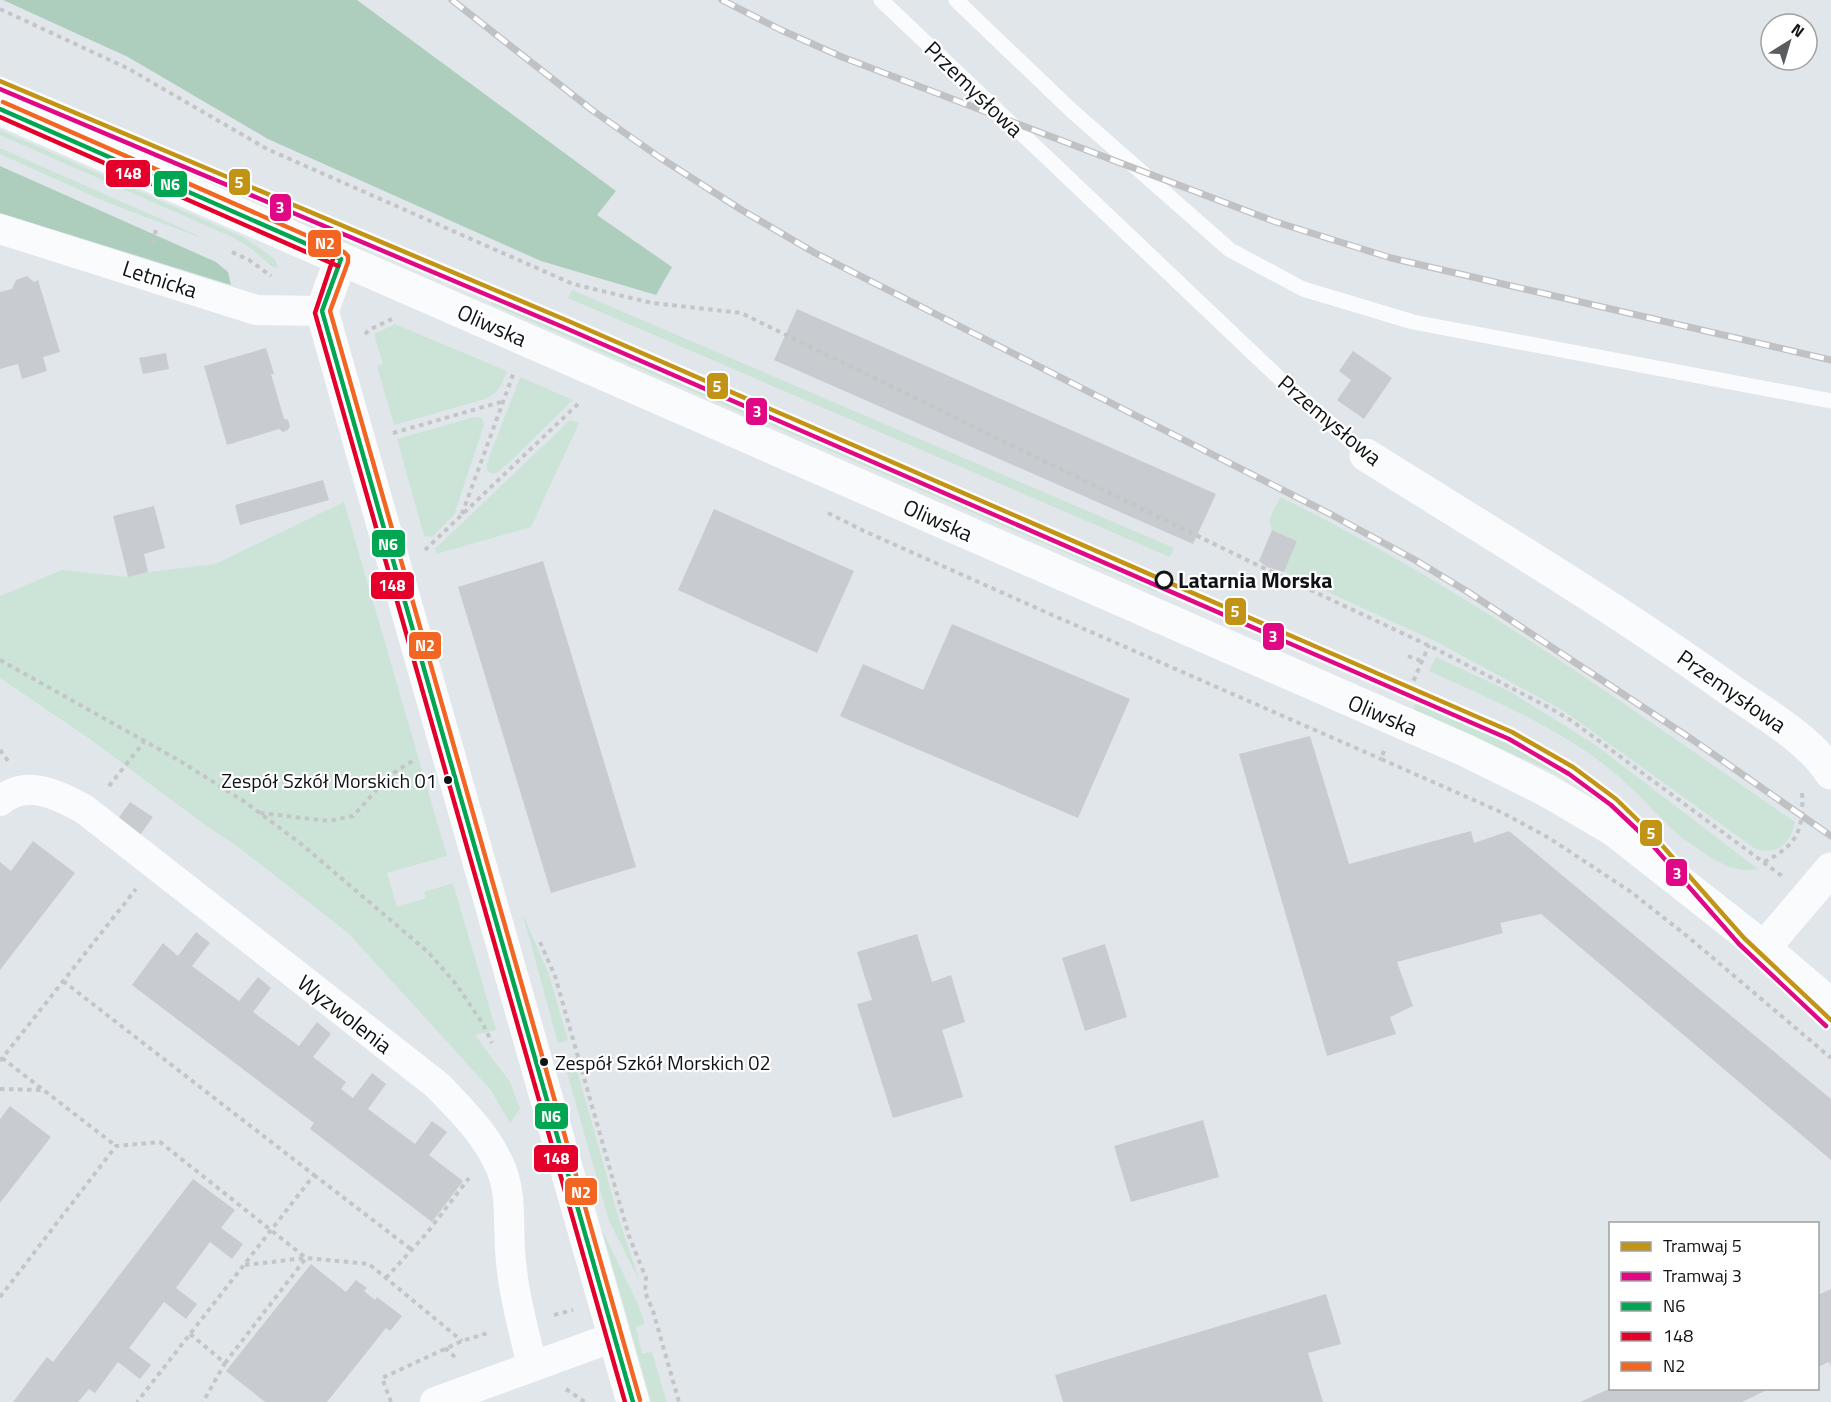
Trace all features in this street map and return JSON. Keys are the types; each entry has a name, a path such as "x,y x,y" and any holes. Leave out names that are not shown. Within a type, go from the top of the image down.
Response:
{"main road":[{"name":"Oliwska","path":"0,109 1464,750 1578,807 1614,830 1764,948 1831,1005"},
{"path":"341,259 322,311 633,1402"},
{"name":"Przemysłowa","path":"1366,455 1651,633 1795,736 1826,765 1831,773"},
{"path":"1764,948 1831,869"}],"street":[{"name":"Letnicka","path":"0,229 256,310 322,311"},
{"name":"Wyzwolenia","path":"0,801 8,794 28,789 47,791 87,812 437,1085 465,1114 495,1156 505,1182 510,1209 510,1250 516,1302 532,1366"},
{"path":"435,1402 614,1336"}],"lane":[{"name":"Przemysłowa","path":"881,0 1277,376 1366,455"},
{"path":"957,0 1071,110 1230,250 1303,289 1413,322 1831,401"}],"path":[{"path":"0,9 129,69 267,149 573,284 652,303 741,313 1240,557 1429,645 1572,721 1764,862 1784,852 1793,840 1803,816 1802,791"},
{"path":"462,515 515,368"},
{"path":"418,557 584,398"},
{"path":"384,436 502,402"},
{"path":"1429,645 1381,759 1512,818 1548,838 1631,892 1687,936 1831,1058"},
{"path":"1408,656 1422,661"},
{"path":"0,660 180,762 260,813 300,843 428,952 463,994 483,1024 496,1051"},
{"path":"87,812 144,742"},
{"path":"260,813 329,821 353,816 390,775 416,757"},
{"path":"155,865 1,1059 116,1146 160,1142 306,1258"},
{"path":"536,932 555,976 629,1236 646,1278 645,1292 653,1311 679,1402"},
{"path":"63,981 412,1250"},
{"path":"0,1089 43,1090"},
{"path":"0,1297 116,1146"},
{"path":"386,1278 427,1233 474,1172"},
{"path":"137,1402 314,1175"},
{"path":"203,1402 225,1363 306,1258"},
{"path":"244,1265 306,1258 369,1264 462,1341"},
{"path":"391,1402 382,1378 462,1341 497,1330"},
{"path":"190,1334 225,1363"}],"green space":[{"path":"3,0 357,0 616,191 597,215 672,267 656,295 541,261 268,139 128,57"},
{"path":"0,130 245,238 275,259 278,268 271,266 252,249 232,237 0,135"},
{"path":"0,148 199,237 106,202 0,154"},
{"path":"0,166 216,262 228,272 231,285 0,213"},
{"path":"572,290 1174,548 1170,557 568,298"},
{"path":"494,297 1159,586 1156,592 491,304"},
{"path":"395,324 507,371 502,384 494,394 485,399 394,425 377,366 383,364 374,334"},
{"path":"520,377 573,400 499,472 492,474 487,470 487,463"},
{"path":"474,417 482,418 484,425 454,515 432,537 424,536 397,439"},
{"path":"570,420 579,423 531,527 436,554 435,549"},
{"path":"1280,497 1414,569 1607,692 1795,822 1790,837 1775,850 1754,848 1564,711 1437,642 1284,572 1297,541 1272,530 1269,520"},
{"path":"344,502 447,856 387,873 397,907 426,898 424,892 453,883 496,1030 475,1035 510,1082 520,1109 510,1123 490,1089 348,933 237,846 205,825 87,737 0,678 0,596 62,570 128,577 148,572 215,564"},
{"path":"1436,657 1511,692 1594,744 1758,869 1730,867 1704,853 1679,835 1625,782 1587,752 1521,714 1429,671"},
{"path":"1418,699 1527,748 1584,786 1413,709"},
{"path":"522,912 548,972 568,1040 558,1043"},
{"path":"576,1066 618,1216 639,1280 609,1221 566,1069"},
{"path":"602,1230 638,1304 645,1324 636,1327 642,1354 652,1352 667,1402 651,1402"}],"building":[{"path":"27,276 34,282 38,280 60,352 43,357 47,371 22,379 18,364 0,369 0,292 12,289 16,280"},
{"path":"797,309 1216,494 1193,544 774,360"},
{"path":"266,348 284,419 288,420 290,426 283,432 279,429 227,445 204,366"},
{"path":"1353,351 1392,378 1364,419 1337,400 1351,380 1339,371"},
{"path":"166,353 169,369 143,374 139,358"},
{"path":"323,480 329,500 240,525 235,505"},
{"path":"154,506 165,548 144,554 148,572 128,577 113,516"},
{"path":"714,509 854,571 817,653 678,590"},
{"path":"1272,530 1297,541 1284,572 1267,567 1259,561"},
{"path":"543,561 636,867 551,893 458,587"},
{"path":"952,624 1130,699 1078,818 840,716 863,664 923,690"},
{"path":"1310,736 1349,864 1471,831 1474,843 1509,831 1831,1099 1831,1160 1541,914 1500,923 1503,933 1397,962 1413,1006 1390,1017 1396,1034 1327,1056 1239,754"},
{"path":"130,802 153,817 137,839 115,823"},
{"path":"33,841 75,873 0,970 0,862 11,871"},
{"path":"196,932 210,943 192,966 239,1001 258,977 271,988 253,1012 299,1046 317,1022 331,1034 313,1057 346,1082 341,1089 353,1098 372,1073 386,1084 368,1109 415,1144 432,1121 447,1132 429,1155 463,1181 432,1222 310,1129 314,1123 132,985 163,943 178,956"},
{"path":"917,934 932,982 951,975 965,1022 942,1030 963,1097 893,1118 857,1004 872,1000 857,952"},
{"path":"1105,944 1127,1017 1085,1031 1062,958"},
{"path":"10,1106 51,1137 0,1203 0,1119"},
{"path":"1203,1120 1219,1177 1131,1202 1114,1146"},
{"path":"193,1179 235,1210 221,1228 243,1244 232,1259 210,1242 176,1288 197,1304 186,1319 164,1302 129,1348 151,1365 140,1379 118,1362 95,1393 89,1389 78,1402 13,1402 47,1357 53,1362"},
{"path":"311,1264 346,1292 356,1280 367,1288 364,1291 375,1300 377,1297 402,1316 390,1331 386,1328 327,1402 265,1402 226,1371"},
{"path":"1831,1289 1831,1366 1829,1362 1819,1367 1819,1295"},
{"path":"1326,1294 1341,1344 1308,1353 1323,1402 1063,1402 1055,1375"},
{"path":"1609,1389 1767,1390 1742,1402 1580,1402"}],"railway":[{"path":"452,0 592,110 659,157 740,209 815,253 1332,515 1415,560 1468,592 1693,740 1831,836"},
{"path":"722,0 842,57 1273,221 1391,258 1831,360"}],"tram line":[{"name":"5","path":"0,81 566,320 1512,732 1573,767 1616,799 1652,834 1744,938 1831,1020"},
{"name":"3","path":"0,89 563,327 1509,739 1569,774 1611,805 1647,839 1739,944 1826,1026"}],"transit line":[{"name":"N2","path":"3,102 344,252 348,256 348,262 330,311 640,1400"},
{"name":"N6","path":"0,109 341,259"},
{"name":"148","path":"0,117 338,266"},
{"name":"148","path":"334,256 315,313 625,1402"},
{"name":"N6","path":"341,259 322,311 633,1402"}],"place":[{"name":"Latarnia Morska","path":"1164,580"},
{"name":"Zespół Szkół Morskich 01","path":"448,780"},
{"name":"Zespół Szkół Morskich 02","path":"544,1062"}]}
